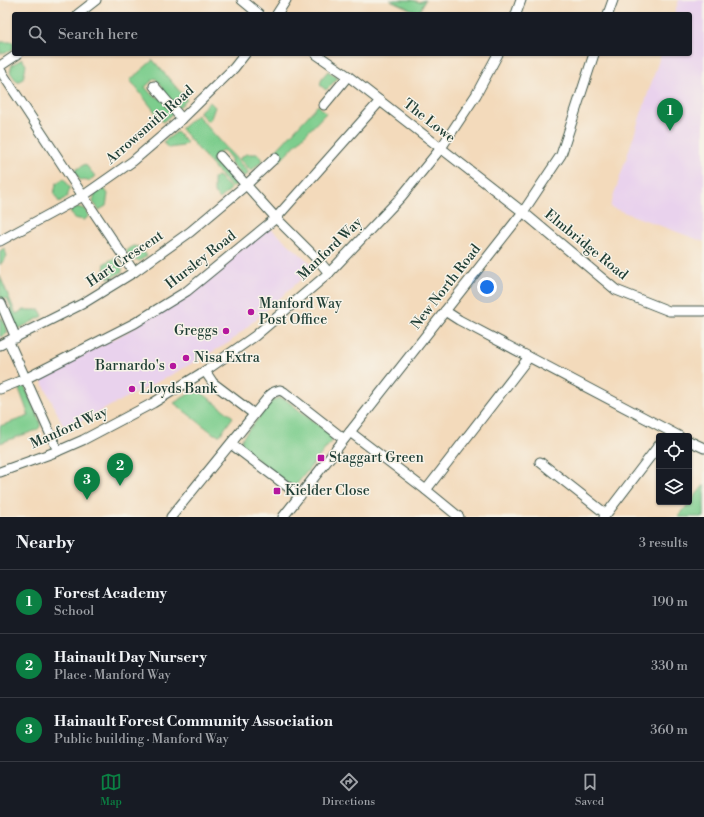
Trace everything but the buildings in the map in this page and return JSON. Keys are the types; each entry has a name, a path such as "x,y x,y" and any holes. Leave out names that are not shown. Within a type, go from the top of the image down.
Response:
{"street":[{"path":"81,12 96,0"},
{"path":"242,0 257,12"},
{"path":"277,12 286,0"},
{"path":"517,12 521,0"},
{"path":"609,12 613,0"},
{"path":"0,66 15,56"},
{"name":"Arrowsmith Road","path":"0,241 83,196 133,161 182,119 234,68 243,56"},
{"name":"The Lowe","path":"319,56 348,76 523,212"},
{"name":"Manford Way","path":"0,472 83,440 153,403 205,371 255,336 329,273 401,197 441,148 476,95 497,56"},
{"name":"New North Road","path":"284,517 523,212 560,155 593,56"},
{"path":"0,70 134,272"},
{"path":"324,106 348,76"},
{"path":"154,86 182,119"},
{"name":"Hursley Road","path":"0,389 25,379 135,323 187,290 276,218 380,101"},
{"path":"220,156 276,218 329,273"},
{"name":"Hart Crescent","path":"8,342 82,304 134,272 190,232 246,185 275,158"},
{"name":"Elmbridge Road","path":"523,212 616,290 669,310 704,311"},
{"path":"1,303 8,342 58,450"},
{"path":"445,311 665,433"},
{"path":"426,490 529,357"},
{"path":"205,371 213,383 254,414"},
{"path":"170,517 270,395 280,390 426,490 459,517"},
{"path":"692,442 704,448"},
{"path":"231,444 300,496"},
{"path":"540,462 605,516 656,448"}],"shaded area":[{"path":"679,0 704,0 704,242 610,207 660,56 692,56 692,12 675,12"},
{"path":"269,227 315,267 230,342 171,375 65,429 40,377 129,331"}],"green space":[{"path":"390,0 411,0 419,2 425,0 419,12"},
{"path":"0,42 12,42 12,49 6,53 0,53"},
{"path":"22,59 26,65 23,79 17,82 10,72 12,65"},
{"path":"153,60 187,100 178,108 155,78 145,87 152,95 160,98 173,113 163,122 130,80"},
{"path":"328,71 338,78 326,90 320,85 322,78"},
{"path":"210,102 215,107 208,122 199,112"},
{"path":"318,105 326,113 280,161 273,154"},
{"path":"197,115 249,173 243,177 231,163 231,159 223,149 212,160 220,168 225,169 237,183 232,188 181,129"},
{"path":"177,132 187,142 183,146 168,148 163,142"},
{"path":"246,154 258,154 263,160 251,171 239,159"},
{"path":"85,164 95,176 89,181 80,180 74,171"},
{"path":"218,176 231,189 220,199 214,193 214,178"},
{"path":"64,178 70,188 67,197 59,202 54,194 56,184"},
{"path":"104,188 108,194 106,206 99,210 93,202 95,193"},
{"path":"77,207 85,209 89,216 84,220 74,218 70,211"},
{"path":"133,246 140,247 147,256 139,261 131,259 126,251"},
{"path":"4,248 7,256 0,265 0,251"},
{"path":"116,257 122,266 122,272 109,279 104,271 105,263"},
{"path":"0,276 16,314 23,310 40,310 43,316 18,329 15,328 9,315 12,310 7,298 0,300"},
{"path":"0,317 3,319 8,333 0,337"},
{"path":"20,385 25,387 40,422 40,427 37,430 0,443 0,426 29,416 18,386"},
{"path":"197,389 233,417 220,435 214,434 174,403"},
{"path":"278,398 286,400 328,433 332,439 296,485 288,484 243,448 241,442 243,437 272,401"},
{"path":"704,485 704,517 678,517 688,505 692,505 692,500"}],"place":[{"name":"Forest Academy","path":"670,131"},
{"name":"Manford Way Post Office","path":"251,312"},
{"name":"Greggs","path":"226,331"},
{"name":"Nisa Extra","path":"186,358"},
{"name":"Barnardo's","path":"173,366"},
{"name":"Lloyds Bank","path":"132,389"},
{"name":"Staggart Green","path":"321,458"},
{"name":"Hainault Day Nursery","path":"120,486"},
{"name":"Kielder Close","path":"277,491"},
{"name":"Hainault Forest Community Association","path":"87,500"}]}
